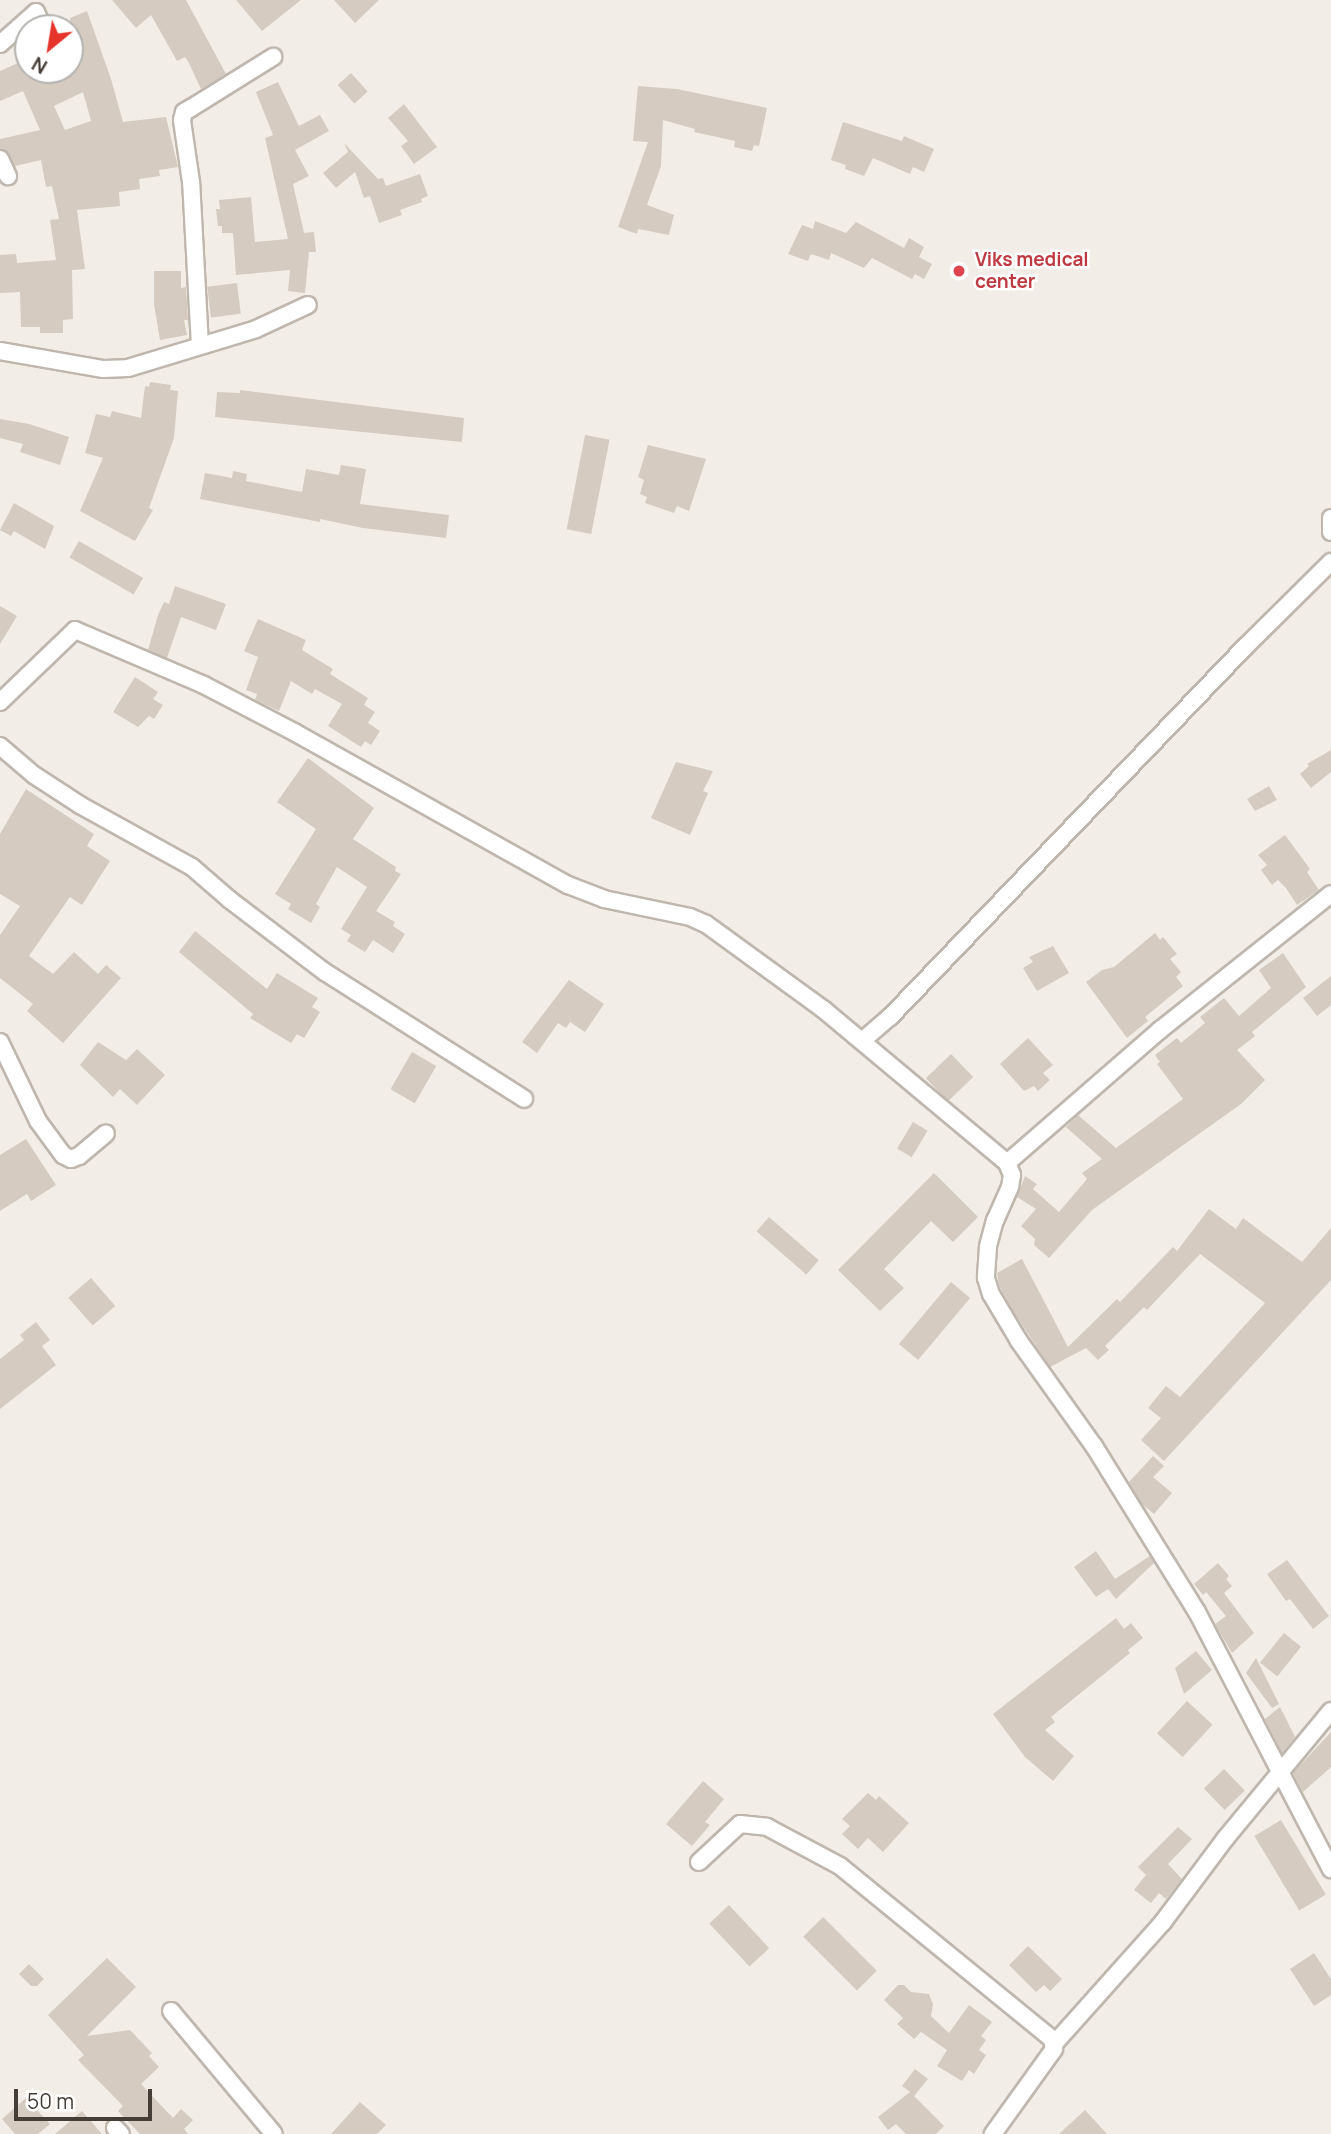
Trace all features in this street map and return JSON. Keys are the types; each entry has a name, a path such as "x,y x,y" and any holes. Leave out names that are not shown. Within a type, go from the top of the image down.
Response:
{"street":[{"path":"0,44 14,32"},
{"path":"200,346 191,181 182,120 184,112 273,57"},
{"path":"0,159 8,176"},
{"path":"0,351 103,369 128,368 256,329 308,305"},
{"path":"1331,518 1331,532"},
{"path":"862,1041 890,1017 1245,647 1331,562"},
{"path":"0,702 71,632 78,630 204,685 294,732 568,885 604,899 690,917 706,924 862,1041 1007,1163 1012,1175 1010,1187 995,1220 988,1247 986,1278 991,1294 1018,1340 1094,1446 1197,1612 1331,1869"},
{"path":"0,746 34,775 80,805 184,862 325,972 524,1099"},
{"path":"1007,1163 1160,1030 1331,894"},
{"path":"0,1042 38,1121 63,1155 71,1159 79,1156 106,1133"},
{"path":"993,2134 1054,2044 1163,1922 1225,1839 1331,1711"},
{"path":"699,1862 740,1824 767,1827 839,1867 1054,2044"},
{"path":"171,2011 274,2134"}],"building":[{"path":"112,0 186,0 226,74 201,89 188,61 185,57 177,61 151,15 136,28"},
{"path":"236,0 301,0 262,31"},
{"path":"334,0 379,0 355,23"},
{"path":"87,11 123,122 166,117 178,167 159,170 160,176 139,179 140,189 119,192 120,206 77,210 85,269 72,270 73,319 63,320 63,333 40,333 40,327 21,327 20,292 0,293 0,255 16,254 17,263 56,260 50,220 59,219 52,186 46,187 41,160 15,166 6,151 0,149 0,139 40,130 23,91 0,101 0,71 14,65 14,84 84,84 84,14 80,14","holes":["83,92 91,121 65,130 54,106"]},
{"path":"351,73 368,92 354,104 338,85"},
{"path":"278,82 299,126 320,115 329,131 295,150 309,176 293,184 304,233 314,232 316,252 309,252 305,293 288,291 290,270 236,275 233,233 222,233 222,226 218,226 216,209 220,209 219,200 251,197 255,242 288,239 265,138 273,135 256,92"},
{"path":"638,86 677,89 767,108 759,146 754,145 752,151 734,147 735,141 694,132 695,129 663,120 661,166 647,205 674,215 669,235 638,229 637,234 618,227 648,142 633,141"},
{"path":"404,104 437,147 414,164 401,146 408,141 388,118"},
{"path":"843,122 902,141 904,136 934,149 924,172 913,167 910,174 873,158 864,176 845,169 846,165 831,160"},
{"path":"344,143 378,179 383,178 386,186 420,174 428,196 421,199 422,202 400,210 402,215 379,223 370,196 364,198 355,172 336,188 323,173 348,152"},
{"path":"815,221 846,233 856,222 904,248 909,238 924,247 919,257 932,264 924,279 915,274 912,279 872,258 864,268 831,253 829,260 811,254 808,261 788,254 802,225 813,229"},
{"path":"154,271 181,271 181,288 186,287 188,320 184,320 187,335 160,340 154,304"},
{"path":"237,283 241,314 211,317 207,287"},
{"path":"150,382 171,385 170,390 178,391 174,438 149,508 153,510 135,541 80,511 103,458 85,453 96,414 110,417 112,411 141,418 145,386 149,387"},
{"path":"240,390 464,418 462,442 215,417 217,392 240,393"},
{"path":"0,419 29,424 69,437 60,465 20,452 23,444 0,438"},
{"path":"585,435 610,440 591,534 567,529"},
{"path":"648,445 706,459 689,511 677,506 674,513 645,503 647,497 640,494 644,480 638,477"},
{"path":"341,465 366,469 360,504 449,515 446,538 363,528 320,519 320,522 200,499 205,473 232,478 233,471 247,474 246,481 302,492 306,469 339,475"},
{"path":"14,503 54,526 45,549 14,531 11,536 0,530"},
{"path":"79,541 143,578 134,594 69,557"},
{"path":"175,586 226,604 216,630 181,617 167,658 148,650 158,615 164,602 169,604"},
{"path":"0,606 17,616 0,644"},
{"path":"258,619 306,640 302,650 333,669 330,674 368,698 364,705 375,712 368,723 380,731 371,745 365,741 361,747 328,726 342,704 315,689 312,694 291,681 279,711 255,700 257,694 246,690 258,657 244,651"},
{"path":"135,677 158,692 153,699 163,705 154,719 149,716 138,727 113,712"},
{"path":"1331,750 1331,772 1311,788 1300,774 1309,766 1307,764"},
{"path":"308,758 374,808 353,839 396,867 395,871 401,874 376,911 395,922 393,926 405,934 393,953 373,940 365,952 347,941 351,935 341,929 367,887 337,867 316,904 320,907 311,923 288,909 291,904 275,894 316,829 277,802"},
{"path":"676,762 713,771 703,791 708,793 690,835 651,818"},
{"path":"1269,786 1277,800 1255,811 1247,799"},
{"path":"26,789 94,834 87,846 110,861 82,905 70,897 29,956 53,974 74,952 98,974 106,965 121,978 63,1043 27,1011 33,1004 0,978 0,935 20,906 0,894 0,834"},
{"path":"1285,835 1310,869 1307,872 1319,890 1297,905 1278,880 1272,885 1261,870 1267,865 1258,855"},
{"path":"195,931 267,989 277,973 318,998 312,1007 320,1012 304,1038 297,1034 291,1043 250,1018 253,1014 179,952"},
{"path":"1155,933 1160,940 1163,937 1177,954 1170,959 1181,972 1176,977 1183,986 1145,1017 1148,1021 1127,1038 1086,982 1102,970 1114,967"},
{"path":"1053,946 1069,973 1037,991 1023,968 1033,962 1029,957"},
{"path":"1283,953 1306,987 1252,1032 1255,1036 1237,1050 1265,1080 1241,1104 1092,1210 1049,1258 1034,1245 1035,1239 1021,1226 1036,1209 1017,1197 1025,1176 1037,1184 1033,1189 1059,1212 1087,1179 1082,1173 1102,1159 1066,1127 1078,1115 1116,1148 1183,1099 1157,1064 1160,1062 1155,1055 1177,1038 1181,1043 1205,1023 1200,1017 1224,998 1239,1016 1271,988 1259,970"},
{"path":"1331,976 1331,1005 1317,1016 1303,998"},
{"path":"569,980 604,1004 585,1032 570,1022 566,1028 558,1023 537,1053 522,1042"},
{"path":"1028,1038 1053,1065 1043,1073 1050,1080 1038,1091 1034,1086 1024,1091 1000,1064"},
{"path":"98,1042 126,1060 137,1049 165,1075 137,1105 120,1089 113,1097 80,1065"},
{"path":"412,1052 436,1066 415,1103 390,1089"},
{"path":"951,1054 973,1077 948,1101 926,1078"},
{"path":"913,1122 928,1131 912,1157 897,1149"},
{"path":"26,1139 56,1185 31,1201 27,1194 0,1211 0,1155"},
{"path":"934,1173 978,1217 953,1242 931,1221 884,1269 904,1288 880,1311 838,1270"},
{"path":"1209,1209 1236,1229 1243,1218 1302,1262 1331,1228 1331,1280 1164,1461 1141,1440 1161,1418 1148,1408 1166,1386 1180,1397 1265,1303 1200,1254 1147,1310 1144,1307 1105,1346 1109,1350 1098,1360 1086,1348 1050,1367 1011,1308 999,1285 997,1273 1022,1259 1068,1347 1117,1299 1120,1302 1173,1247 1177,1251"},
{"path":"769,1217 819,1260 806,1275 757,1231"},
{"path":"91,1278 115,1306 93,1326 68,1298"},
{"path":"951,1282 970,1298 918,1360 899,1344"},
{"path":"36,1322 50,1340 42,1346 56,1365 0,1409 0,1359 24,1340 20,1335"},
{"path":"1153,1456 1164,1466 1153,1477 1172,1493 1154,1514 1142,1504 1129,1482"},
{"path":"1096,1551 1115,1579 1150,1556 1154,1563 1116,1599 1108,1589 1096,1597 1074,1567"},
{"path":"1287,1560 1329,1616 1313,1629 1290,1599 1286,1601 1267,1574"},
{"path":"1218,1563 1229,1576 1226,1579 1232,1586 1224,1593 1254,1633 1232,1653 1215,1624 1226,1616 1206,1592 1203,1595 1194,1584"},
{"path":"1116,1618 1124,1629 1131,1623 1143,1638 1128,1650 1130,1653 1051,1717 1055,1722 1045,1730 1074,1756 1053,1781 1025,1757 993,1714"},
{"path":"1284,1633 1301,1647 1277,1676 1260,1663"},
{"path":"1196,1651 1212,1670 1184,1694 1175,1668"},
{"path":"1256,1658 1279,1704 1272,1708 1246,1673"},
{"path":"1187,1701 1213,1725 1183,1757 1157,1733"},
{"path":"1280,1707 1295,1737 1282,1753 1265,1719"},
{"path":"1331,1732 1331,1767 1303,1792 1293,1773"},
{"path":"1224,1769 1245,1791 1225,1810 1204,1788"},
{"path":"703,1781 724,1799 705,1822 710,1825 692,1846 666,1824"},
{"path":"868,1793 876,1800 879,1796 909,1823 883,1852 868,1838 858,1849 842,1834 850,1826 842,1819"},
{"path":"1281,1820 1326,1895 1299,1911 1254,1836"},
{"path":"1178,1827 1192,1839 1168,1864 1182,1879 1166,1899 1159,1893 1151,1903 1134,1890 1146,1875 1138,1867"},
{"path":"729,1905 769,1948 749,1967 709,1923"},
{"path":"823,1917 877,1971 857,1991 803,1937"},
{"path":"1028,1946 1062,1979 1050,1991 1044,1985 1036,1992 1009,1965"},
{"path":"1314,1953 1331,1979 1331,1995 1314,2006 1290,1969"},
{"path":"107,1958 136,1987 87,2036 130,2030 152,2053 149,2056 159,2067 141,2084 173,2118 181,2109 193,2120 184,2129 188,2134 140,2134 118,2111 123,2106 78,2060 84,2055 48,2015"},
{"path":"29,1964 44,1979 37,1986 31,1986 19,1974"},
{"path":"898,1985 904,1985 911,1992 929,1994 933,2004 931,2016 949,2033 969,2005 992,2022 981,2036 986,2040 979,2050 986,2055 974,2074 969,2070 962,2081 937,2066 947,2050 921,2032 914,2039 897,2024 903,2018 884,2000"},
{"path":"915,2069 928,2079 914,2096 944,2126 936,2134 906,2134 896,2124 888,2130 878,2117 910,2092 902,2086"},
{"path":"26,2098 50,2124 38,2134 15,2134 2,2119"},
{"path":"360,2102 386,2125 377,2134 331,2134"},
{"path":"1085,2110 1107,2134 1059,2134"},
{"path":"82,2111 102,2134 55,2134"}],"place":[{"name":"Viks medical center","path":"959,271"}]}
